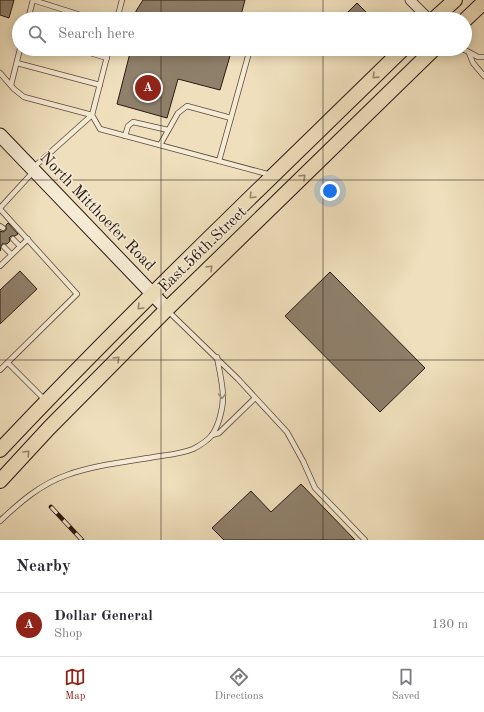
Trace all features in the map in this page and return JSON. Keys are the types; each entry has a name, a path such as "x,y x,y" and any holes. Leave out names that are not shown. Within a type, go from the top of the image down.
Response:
{"main road":[{"path":"442,12 455,0"},
{"path":"472,13 484,2"},
{"name":"East 56th Street","path":"0,450 46,401 152,295 396,56"},
{"name":"East 56th Street","path":"0,481 49,428 167,310 427,56"}],"street":[{"path":"410,0 421,12"},
{"name":"North Mitthoefer Road","path":"0,135 167,310"}],"lane":[{"path":"30,12 33,0 71,12"},
{"path":"119,12 122,0"},
{"path":"472,54 478,57 484,57"},
{"path":"11,85 18,56"},
{"path":"0,370 78,294 0,208 33,170 92,115 107,58 100,56"},
{"path":"219,161 248,56"},
{"path":"470,56 473,63 484,76"},
{"path":"17,63 100,85"},
{"path":"0,73 24,97 92,115 100,129 274,175"},
{"path":"160,145 178,113 187,106 231,118"},
{"path":"125,136 128,126 133,122 168,130"},
{"path":"13,239 20,246"},
{"path":"1,262 28,239"},
{"path":"4,247 12,254"},
{"name":"North Mitthoefer Road","path":"167,310 217,357 287,432 303,461 315,488 365,540"},
{"path":"0,521 36,491 65,476 90,468 188,450 202,443 212,434 218,420 223,396 217,357"},
{"path":"8,363 46,401"},
{"path":"212,434 219,433 256,398"}],"building":[{"path":"0,0 14,0 9,18 0,15"},
{"path":"143,0 245,0 242,12 136,11"},
{"path":"357,3 366,12 348,12"},
{"path":"129,56 230,56 220,90 178,79 167,118 117,104"},
{"path":"8,223 18,234 11,236 9,238 10,241 7,244 2,244 0,251 0,231 3,232 6,230 6,225"},
{"path":"20,271 37,289 0,324 0,290"},
{"path":"330,272 425,368 380,412 285,316"},
{"path":"301,484 355,540 224,540 212,528 251,491 271,512"}],"railway":[{"path":"51,507 82,540"}],"place":[{"name":"Dollar General","path":"148,88"}]}
